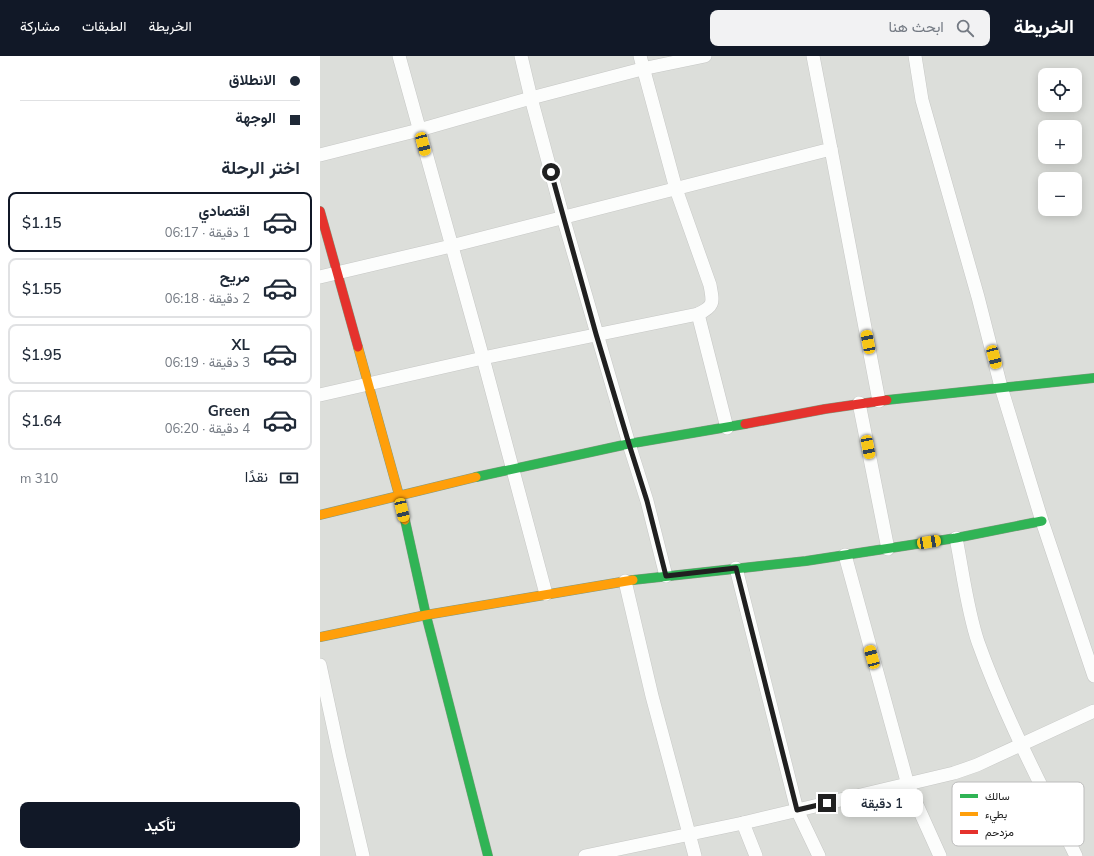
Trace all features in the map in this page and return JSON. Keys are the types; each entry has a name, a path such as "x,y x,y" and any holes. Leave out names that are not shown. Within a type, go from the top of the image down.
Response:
{"street":[{"path":"399,56 546,594"},
{"path":"521,56 563,217 596,334 647,501 666,576"},
{"path":"320,155 419,130 531,98 641,62 704,56"},
{"path":"813,56 879,401"},
{"path":"915,56 922,100 1002,387 1042,521 1094,676"},
{"path":"320,394 482,358 698,314 710,308 712,295 710,285 676,189 641,62"},
{"path":"320,277 452,246 831,149"},
{"path":"320,212 399,495 426,615 488,856"},
{"path":"698,314 727,428"},
{"path":"320,515 512,468 629,444 879,401 1094,378"},
{"path":"859,404 888,549"},
{"path":"320,637 426,615 625,581 736,568 806,562 956,538 1042,521"},
{"path":"956,538 971,617 978,642 990,674 1040,782"},
{"path":"845,555 908,785 940,856"},
{"path":"736,568 797,810 819,856"},
{"path":"625,581 652,696 695,856"},
{"path":"320,665 363,856"},
{"path":"585,856 690,835 954,773 977,765 1094,711"},
{"path":"743,823 756,856"},
{"path":"1071,846 1076,856"}],"shaded area":[{"path":"320,56 1094,56 1094,856 320,856"}],"traffic: fast":[{"path":"887,400 1094,378"},
{"path":"476,477 628,444 745,424"},
{"path":"405,520 426,615 488,856"},
{"path":"633,580 806,561 956,538 1042,521"}],"traffic: slow":[{"path":"358,347 405,520"},
{"path":"320,515 476,477"},
{"path":"320,637 426,615 633,580"}],"traffic: jam":[{"path":"320,211 358,347"},
{"path":"745,424 825,409 887,400"}],"route":[{"path":"551,172 596,334 629,444 640,474 666,576 736,568 797,810 827,803"}]}
